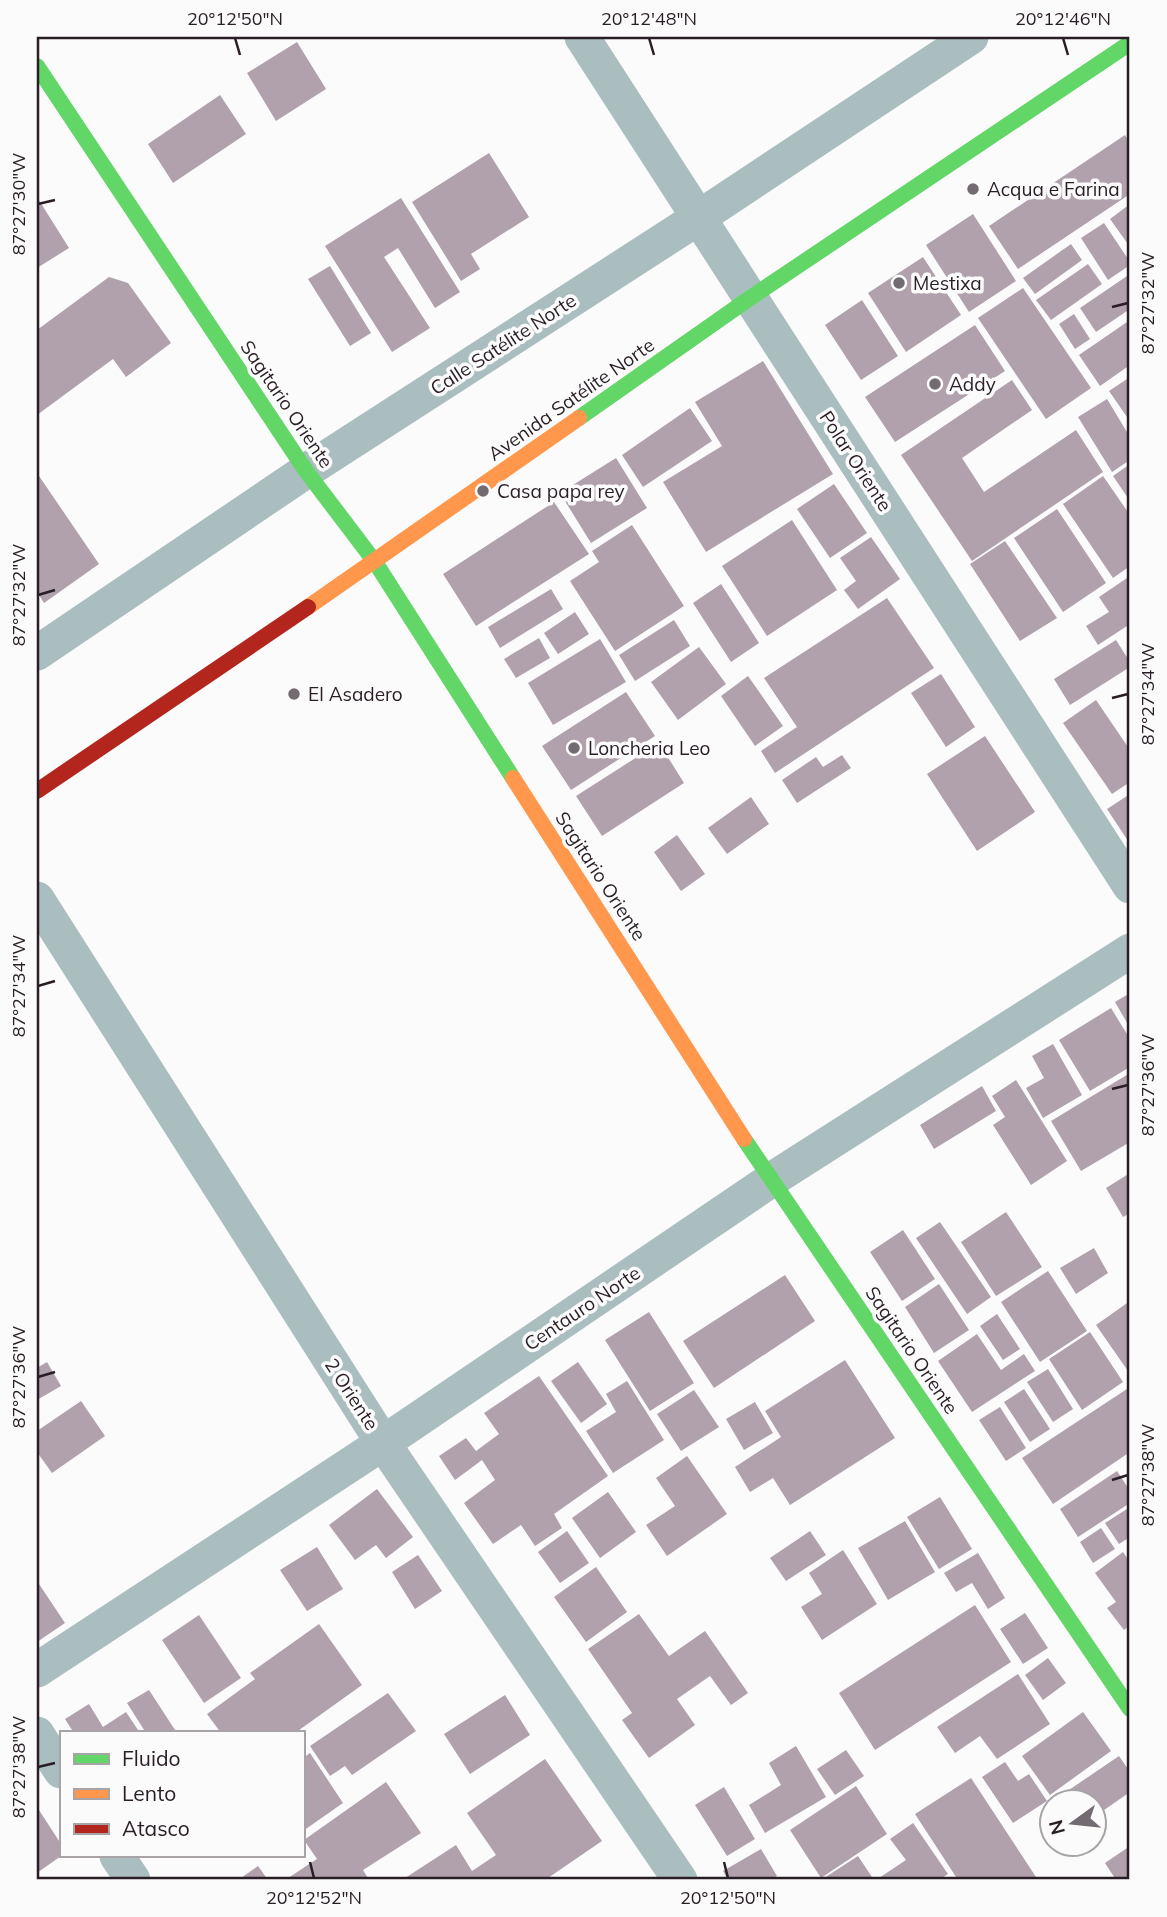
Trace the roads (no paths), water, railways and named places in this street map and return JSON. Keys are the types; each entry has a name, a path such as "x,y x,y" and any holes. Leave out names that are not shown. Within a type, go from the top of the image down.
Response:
{"street":[{"name":"Polar Oriente","path":"582,37 1130,886"},
{"name":"Calle Satélite Norte","path":"37,653 306,471 698,218 971,37"},
{"name":"Avenida Satélite Norte","path":"37,791 375,562 750,298 1130,43"},
{"name":"Sagitario Oriente","path":"37,66 306,471 375,562 771,1180 1130,1709"},
{"name":"2 Oriente","path":"37,899 383,1443 680,1880"},
{"name":"Centauro Norte","path":"37,1670 383,1443 771,1180 1130,951"},
{"path":"37,1734 60,1770"},
{"path":"118,1857 133,1880"}],"place":[{"name":"Acqua e Farina","path":"973,189"},
{"name":"Mestixa","path":"899,283"},
{"name":"Addy","path":"935,384"},
{"name":"Casa papa rey","path":"483,491"},
{"name":"El Asadero","path":"294,694"},
{"name":"Loncheria Leo","path":"574,748"}]}
